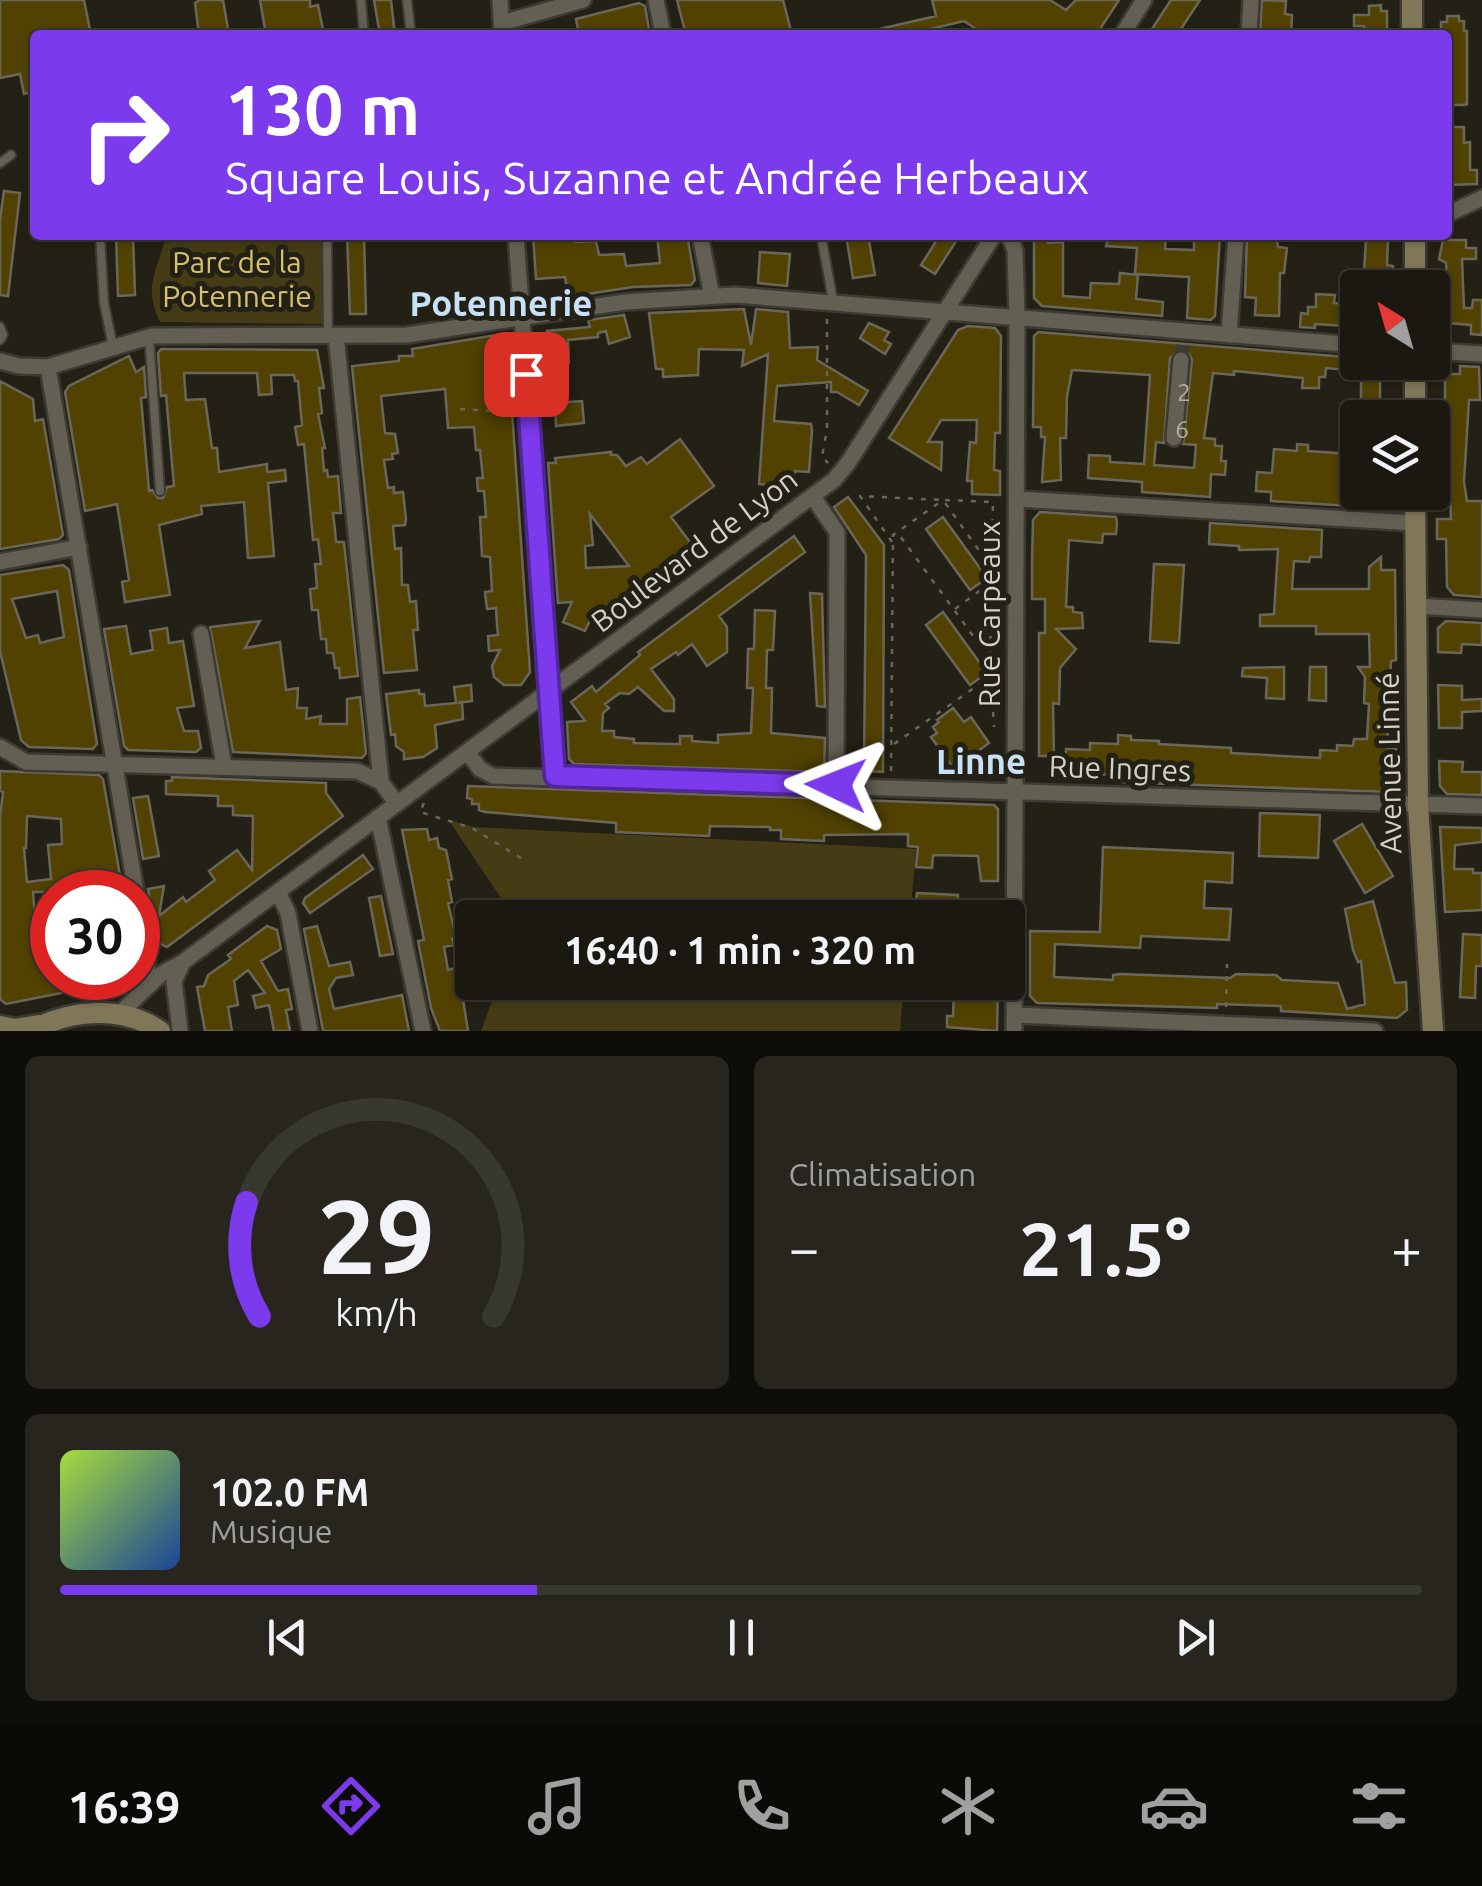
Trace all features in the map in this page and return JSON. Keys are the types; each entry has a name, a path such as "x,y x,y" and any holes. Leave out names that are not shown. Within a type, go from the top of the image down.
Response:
{"street":[{"path":"500,0 500,30"},
{"path":"505,30 583,0"},
{"path":"656,0 661,30"},
{"path":"1125,30 1144,0"},
{"path":"1249,30 1252,0"},
{"path":"1412,0 1412,30"},
{"path":"1452,212 1482,198"},
{"path":"516,240 555,776"},
{"path":"701,240 712,296"},
{"name":"Boulevard de Lyon","path":"160,977 839,474 991,240"},
{"name":"Rue Carpeaux","path":"1011,240 1015,250 1017,318 1012,900"},
{"path":"1229,335 1236,240"},
{"path":"1415,240 1415,270"},
{"path":"0,361 48,367 149,336 407,335 642,300 756,295 1017,318 1183,345 1229,335 1340,344"},
{"path":"332,335 381,782"},
{"path":"1174,438 1183,345"},
{"path":"1450,352 1482,354"},
{"path":"48,367 132,870"},
{"path":"813,497 837,532 836,785"},
{"path":"1016,499 1415,523"},
{"name":"Avenue Linné","path":"1415,510 1418,805 1433,1031"},
{"path":"0,562 78,547"},
{"path":"1417,606 1482,610"},
{"path":"201,634 224,766"},
{"path":"0,747 26,762 347,770 366,773 381,782 398,804"},
{"name":"Rue Ingres","path":"467,752 480,769 493,776 1482,806"},
{"path":"378,818 422,1031"},
{"path":"278,892 288,913 310,1031"},
{"path":"160,957 179,963 174,981 180,1031"},
{"name":"Boulevard de Lyon","path":"120,1013 134,1000"},
{"path":"0,1026 38,1028 88,1014 120,1013 160,1031"},
{"path":"1014,1023 1225,1024 1374,1031"}],"lane":[{"path":"361,0 364,30"},
{"path":"407,0 410,30"},
{"path":"0,163 11,155"},
{"path":"100,240 104,303 113,347"},
{"path":"327,240 332,335"},
{"path":"822,240 830,301"},
{"path":"0,327 4,335 0,340"},
{"path":"149,336 160,491"}],"path":[{"path":"830,301 828,429 822,457 839,474"},
{"path":"460,409 490,412"},
{"path":"893,544 860,496 993,502 990,659 994,727"},
{"path":"891,787 893,535 943,500"},
{"path":"943,500 992,568"},
{"path":"897,532 990,659"},
{"path":"954,610 991,583"},
{"path":"892,746 991,676"},
{"path":"426,797 420,812 472,828 524,860"},
{"path":"1225,1024 1227,964"}],"green space":[{"name":"Parc de la Potennerie","path":"164,240 322,240 324,324 160,322 152,298 153,278"},
{"path":"448,819 473,827 916,849 912,900 502,900"},
{"path":"492,1000 903,1000 900,1031 481,1031"}],"building":[{"path":"0,0 84,0 90,30 30,30 30,92 24,94 20,74 0,78"},
{"path":"223,0 228,30 198,30 195,3"},
{"path":"260,0 310,0 310,7 318,5 323,30 265,30"},
{"path":"374,0 391,0 394,30 379,30"},
{"path":"677,0 783,0 791,30 685,30"},
{"path":"932,0 1050,0 1066,10 1076,0 1119,0 1099,30 978,30 964,21 926,30 875,30 936,16"},
{"path":"1171,0 1200,0 1180,30 1151,30"},
{"path":"1262,0 1286,1 1285,14 1292,15 1291,30 1260,30"},
{"path":"639,3 645,6 649,30 578,30 576,19"},
{"path":"1381,5 1381,11 1387,11 1387,30 1354,26 1354,15 1369,15 1369,6"},
{"path":"1447,16 1459,16 1467,31 1464,105 1452,105 1452,30 1441,30 1441,22 1447,22"},
{"path":"1452,127 1464,127 1464,143 1470,142 1470,170 1477,170 1477,184 1452,185"},
{"path":"4,191 20,193 8,296 0,295"},
{"path":"116,240 133,240 135,295 118,296"},
{"path":"347,240 364,240 366,314 350,314"},
{"path":"533,240 596,241 599,255 624,254 626,266 660,263 658,240 688,240 695,280 691,285 633,287 574,296 573,289 567,290 565,277 536,279"},
{"path":"847,240 869,240 875,275 853,278"},
{"path":"937,240 957,240 935,274 921,265"},
{"path":"1034,240 1063,242 1063,296 1090,298 1091,283 1119,284 1120,273 1138,275 1136,299 1163,302 1162,316 1042,306 1034,298"},
{"path":"1108,240 1166,240 1165,249 1194,250 1194,240 1220,240 1215,316 1211,320 1187,318 1189,277 1135,274 1137,248 1106,246"},
{"path":"1247,240 1277,240 1278,247 1287,248 1284,273 1280,273 1279,316 1255,315 1256,298 1245,297"},
{"path":"1366,240 1388,240 1387,265 1393,266 1393,270 1364,270"},
{"path":"1443,240 1466,240 1466,248 1476,248 1476,259 1462,259 1464,308 1472,308 1473,300 1482,300 1482,335 1471,334 1471,325 1450,323 1450,270 1439,259"},
{"path":"760,252 790,254 787,286 758,283"},
{"path":"1316,294 1335,295 1334,303 1340,303 1340,326 1300,327 1301,313 1308,314 1308,307 1316,307"},
{"path":"744,309 751,345 756,309 788,312 790,348 818,347 817,360 868,391 859,405 831,392 831,382 777,386 774,421 811,424 812,430 809,472 795,471 794,481 779,480 779,486 759,484 768,354 742,366 744,350 699,349 698,375 663,377 663,369 656,369 649,313"},
{"path":"624,315 630,337 609,344 606,331 598,333 598,337 568,340 569,363 556,364 555,352 549,352 547,331 590,327 588,320"},
{"path":"869,323 889,332 884,340 891,344 885,354 860,338"},
{"path":"968,326 995,328 1001,336 1000,433 995,433 994,470 1000,471 1000,495 972,494 972,481 967,481 970,442 976,443 977,420 941,420 928,442 942,442 941,470 889,438 958,330"},
{"path":"1038,332 1340,357 1340,369 1326,368 1325,377 1319,377 1319,388 1302,388 1303,378 1234,371 1234,375 1213,373 1204,438 1215,439 1215,446 1222,446 1221,461 1226,461 1225,475 1211,474 1210,497 1142,492 1142,482 1088,478 1089,455 1110,456 1110,462 1144,464 1150,375 1072,370 1066,438 1060,438 1061,480 1042,482 1045,437 1041,437 1041,427 1033,427 1034,336","holes":["1181,349 1188,351 1192,360 1183,444 1196,445 1194,468 1154,465 1156,442 1164,443 1170,358"]},
{"path":"502,334 507,339 530,672 521,685 504,685 494,677 492,666 500,650 489,651 488,636 498,635 496,608 487,609 485,592 492,591 490,557 482,556 480,517 486,517 484,491 478,491 477,478 483,478 480,450 476,450 474,427 448,428 445,389 381,396 385,433 395,434 398,453 392,454 393,459 384,460 388,488 394,487 394,493 403,492 406,519 405,525 393,526 395,549 401,548 402,585 408,585 410,602 416,601 418,630 413,630 417,670 384,673 352,366 399,361 399,356 413,356 412,349"},
{"path":"161,349 317,350 324,388 319,388 322,413 318,414 325,448 324,471 327,470 328,477 338,476 341,513 333,513 336,542 344,542 358,676 340,678 333,653 327,653 326,639 321,639 318,610 312,610 310,589 317,588 315,564 321,564 318,539 313,540 304,444 298,445 295,427 302,425 298,381 294,375 271,375 272,394 259,395 257,373 184,373 186,400 205,399 219,472 267,464 267,472 285,470 286,481 268,483 274,556 248,558 244,502 201,506 202,514 159,525 170,595 125,602 122,582 129,580 117,504 85,511 65,392 69,386 129,356 136,372 144,367 146,397 141,398 149,491 163,498 167,487 174,486 166,395 161,396"},
{"path":"1460,366 1479,367 1480,400 1469,400 1464,482 1467,501 1482,501 1482,597 1454,595 1447,587 1446,539 1437,539 1437,519 1451,519 1450,400 1445,400 1445,380 1450,380 1450,374 1460,374"},
{"path":"1361,380 1380,380 1380,400 1361,400"},
{"path":"0,381 33,399 35,421 43,419 63,535 59,539 0,549"},
{"path":"582,401 584,423 556,426 555,403"},
{"path":"680,439 714,486 671,517 699,554 598,628 591,618 585,631 563,622 572,602 558,603 548,463 556,463 555,458 611,452 626,466 641,457 647,464","holes":["590,514 629,566 586,568 585,546 593,545"]},
{"path":"1297,444 1308,445 1308,451 1340,453 1340,505 1271,501 1271,492 1256,491 1257,472 1272,473 1274,449 1297,451"},
{"path":"848,497 884,545 883,772 864,771 866,555 834,507"},
{"path":"1040,512 1116,517 1117,524 1116,534 1103,534 1102,543 1069,540 1066,607 1082,613 1083,628 1056,629 1076,649 1060,668 1059,704 1053,703 1054,756 1039,756 1039,633 1045,633 1045,599 1032,599 1032,561 1033,520"},
{"path":"943,517 987,578 970,590 926,529"},
{"path":"1210,523 1322,530 1321,557 1310,557 1309,562 1294,561 1292,589 1369,589 1369,567 1381,557 1381,570 1395,570 1396,660 1391,661 1387,748 1396,749 1396,784 1389,792 1117,782 1117,775 1065,773 1066,749 1090,750 1090,743 1118,744 1118,735 1159,744 1231,748 1231,753 1320,758 1320,750 1337,751 1337,745 1353,746 1354,739 1367,739 1369,704 1364,703 1365,677 1358,667 1370,667 1369,634 1316,634 1316,626 1260,626 1260,615 1274,614 1278,549 1239,550 1239,546 1209,544"},
{"path":"794,536 805,552 719,616 727,627 727,652 707,666 692,644 651,669 674,699 674,711 664,711 638,687 605,704 609,708 603,713 602,731 614,731 614,737 634,739 634,743 673,744 680,744 680,736 718,743 718,735 751,733 753,688 747,688 748,649 754,649 755,610 775,611 773,650 767,650 766,688 772,688 771,733 825,738 824,772 574,764 569,759 567,722 585,721 571,702 592,686 596,692 640,655 638,652"},
{"path":"1154,564 1184,565 1179,643 1150,641"},
{"path":"63,565 69,570 97,744 93,749 29,747 21,740 0,651 0,575","holes":["57,591 64,637 40,643 38,635 26,638 12,599"]},
{"path":"810,593 822,594 825,707 817,706"},
{"path":"943,612 987,673 970,685 926,625"},
{"path":"260,621 245,648 280,642 286,690 298,688 297,708 307,708 306,719 321,716 320,724 347,724 347,699 360,697 366,753 362,758 233,752 210,627"},
{"path":"1446,621 1482,623 1482,645 1462,644 1461,653 1438,652 1438,628"},
{"path":"126,626 131,654 153,650 150,631 167,628 169,643 183,641 194,706 177,708 184,731 198,731 201,748 196,752 128,750 124,746 104,629"},
{"path":"1284,667 1284,699 1266,698 1267,678 1242,676 1243,668"},
{"path":"1310,667 1326,667 1326,701 1309,700"},
{"path":"471,685 472,701 462,702 463,719 435,725 437,748 423,757 404,759 404,752 396,746 395,734 391,735 386,694 419,690 419,694 424,694 425,706 456,703 454,687"},
{"path":"1438,685 1462,686 1462,700 1482,699 1482,711 1462,712 1462,728 1439,728"},
{"path":"953,708 964,722 971,717 989,743 954,769 931,737 937,733 933,727 937,720"},
{"path":"1439,761 1463,762 1462,772 1482,772 1482,795 1447,794 1440,786"},
{"path":"0,771 99,775 103,779 119,870 50,870 48,845 62,844 61,819 27,816 24,848 27,882 30,882 30,999 6,1004 0,999"},
{"path":"172,777 326,783 326,793 343,816 167,947 160,944 160,915 215,880 209,871 237,850 252,870 253,816 233,815 233,806 218,806 218,796 166,794 166,781 172,781"},
{"path":"468,786 994,805 998,809 998,881 981,881 978,856 933,855 932,868 916,867 918,847 908,846 908,834 824,835 824,841 781,839 781,830 770,827 710,826 709,836 616,832 616,823 485,812 467,798"},
{"path":"148,796 159,856 143,859 133,798"},
{"path":"1260,813 1320,815 1318,858 1259,856"},
{"path":"1362,824 1393,876 1365,893 1334,841"},
{"path":"1440,827 1482,828 1482,842 1455,845 1454,869 1482,873 1482,910 1445,912"},
{"path":"427,829 429,840 437,838 439,848 446,850 452,879 448,880 452,902 448,903 455,938 454,945 444,947 448,970 455,968 455,1000 463,1000 468,1031 440,1031 431,1008 418,941 424,940 402,830"},
{"path":"1103,847 1233,853 1232,883 1205,881 1204,908 1231,909 1229,940 1141,936 1140,948 1055,944 1054,977 1113,980 1113,975 1120,974 1230,978 1236,974 1276,975 1282,980 1338,983 1347,1009 1365,1004 1361,961 1358,962 1353,950 1345,909 1373,901 1395,983 1406,982 1407,1010 1397,1018 1281,1011 1281,1006 1037,1003 1030,996 1030,931 1100,932"},
{"path":"363,855 373,869 310,913 303,903 305,898"},
{"path":"917,893 958,895 958,900 916,900"},
{"path":"381,896 393,954 380,956 369,898"},
{"path":"267,926 277,930 281,949 261,961 278,991 288,989 292,1009 286,1010 290,1031 274,1031 269,1005 256,1008 253,996 265,993 248,970 234,981 238,1005 228,1007 232,1031 205,1031 197,987 204,986 208,975 231,959 228,955"},
{"path":"317,926 329,966 350,962 353,975 336,978 329,989 334,1009 402,995 409,1031 323,1031 304,929"},
{"path":"1463,934 1482,935 1482,966 1476,966 1475,998 1460,997"},
{"path":"954,1000 998,1000 997,1031 947,1027 947,1016 953,1016"}],"tunnel":[{"path":"1181,360 1183,343"}],"district":[{"name":"Potennerie","path":"501,303"},
{"name":"Linne","path":"981,761"}],"route":[{"path":"526,374 555,776 836,785"}]}
